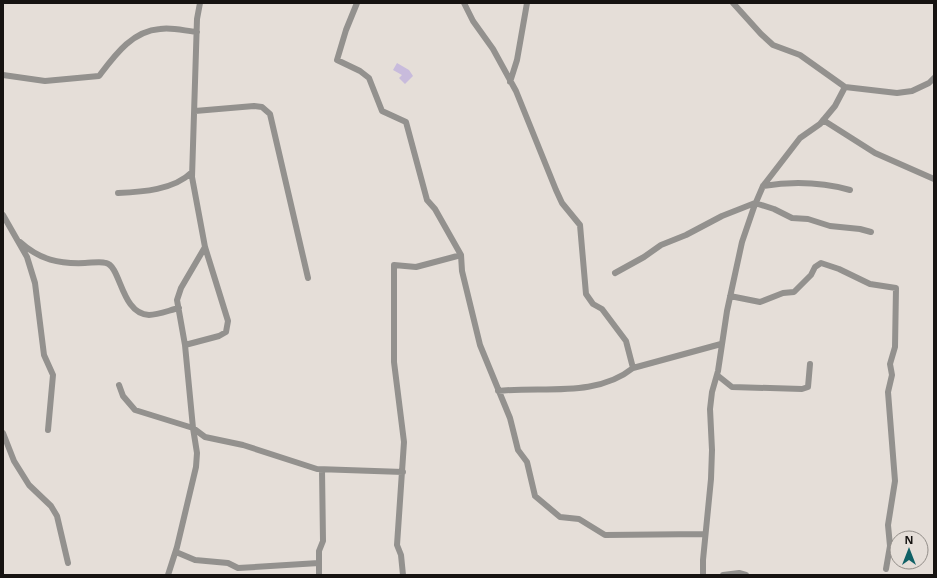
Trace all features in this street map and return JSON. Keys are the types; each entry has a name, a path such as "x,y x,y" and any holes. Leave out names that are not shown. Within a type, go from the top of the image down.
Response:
{"street":[{"path":"185,344 219,336 226,332 228,321 204,248 192,172 197,32 200,3"},
{"path":"357,3 346,30 337,60 360,71 369,78 382,111 406,122 427,200 435,209 461,255 462,271 475,325 498,391 510,418 518,450 527,462 535,496 560,517 579,519 604,535 705,534"},
{"path":"464,3 473,21 493,49 516,91 562,203 580,225 586,294 593,304 602,310 626,341 634,368"},
{"path":"510,82 517,60 527,3"},
{"path":"733,3 760,34 773,45 800,55 845,87 897,93 912,91 929,83 934,78"},
{"path":"3,75 45,81 99,76 119,51 140,33 161,28 197,32"},
{"path":"703,575 712,450 710,409 730,296 742,242 755,203 764,186 800,138 824,120 835,106 845,87"},
{"path":"195,111 254,106 262,108 270,114 308,278"},
{"path":"824,120 875,153 934,179"},
{"path":"118,193 136,193 173,185 184,180 192,172"},
{"path":"764,186 791,182 818,183 850,190"},
{"path":"615,273 644,257 661,245 686,235 722,216 755,203 774,209 792,218 808,219 830,226 860,229 871,232"},
{"path":"3,216 27,257 34,283 44,355 53,375 48,430"},
{"path":"16,238 30,251 64,264 107,263 114,267 127,300 138,311 148,315 179,308"},
{"path":"168,575 176,552 196,467 196,453 185,344 177,300 181,288 204,248"},
{"path":"403,575 401,555 397,545 404,442 394,362 394,265 416,267 461,255"},
{"path":"730,296 760,302 783,293 794,292 811,275 815,266 820,263 839,269 870,284 896,288 895,346 890,364 892,375 888,392 895,481 888,525 890,546 886,569"},
{"path":"498,391 580,388 599,385 625,376 634,368 721,344"},
{"path":"716,375 732,386 802,389 808,387 810,364"},
{"path":"119,385 128,403 135,410 193,428 204,437 243,445 322,470 403,472"},
{"path":"3,433 14,461 29,485 51,506 57,516 68,563"},
{"path":"319,575 320,551 323,541 322,470"},
{"path":"176,552 195,560 228,563 238,568 319,563"},
{"path":"724,575 739,573 746,575"}],"building":[{"path":"397,63 409,70 413,76 405,84 399,78 402,75 393,70"}]}
